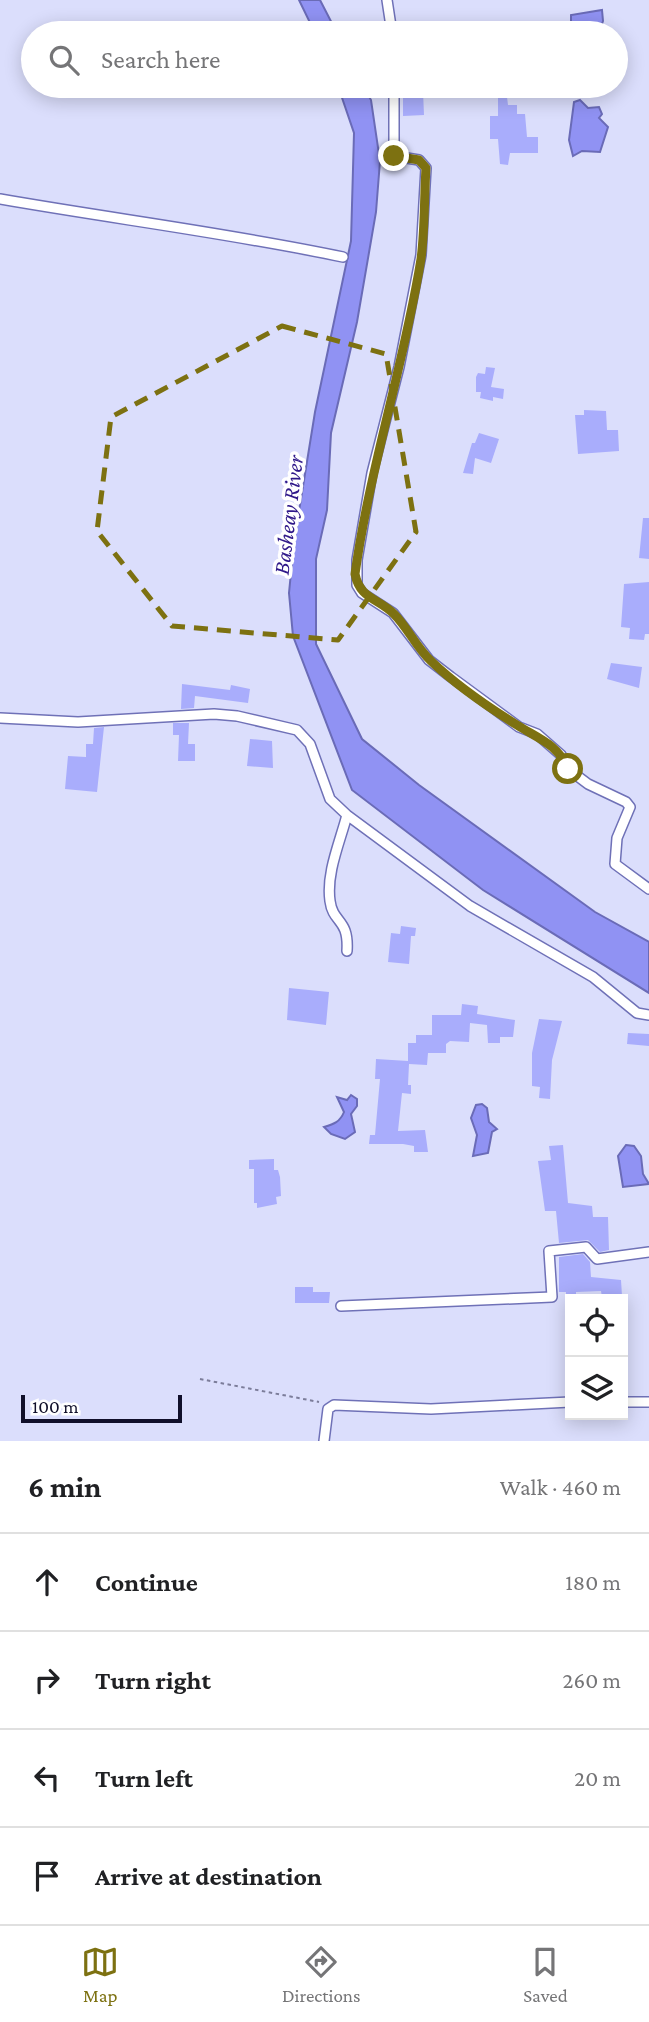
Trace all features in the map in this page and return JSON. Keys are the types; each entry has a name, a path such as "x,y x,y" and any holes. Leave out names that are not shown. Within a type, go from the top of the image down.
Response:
{"street":[{"path":"387,0 390,21"},
{"path":"394,98 394,156 419,160 426,168 421,256 399,368 372,473 355,574 357,585 362,593 393,613 429,660 519,727 537,734 561,754 568,769 588,784 626,802 630,807 617,838 615,864 649,889"},
{"path":"0,199 139,224 243,236 343,257"},
{"path":"0,718 78,722 214,714 297,730 310,744 330,799 346,815 470,906 593,978 637,1013 649,1015"},
{"path":"346,815 329,891 331,909 348,931 347,951"},
{"path":"341,1306 552,1297 550,1251 586,1247 597,1259 649,1252"},
{"path":"324,1441 328,1409 334,1405 431,1409 565,1402"},
{"path":"628,1402 649,1402"}],"path":[{"path":"200,1379 334,1405"}],"highlighted area":[{"path":"282,326 386,354 416,532 338,640 172,626 97,531 111,417"}],"shaded area":[{"path":"299,0 320,0 331,21 309,21"},
{"path":"602,10 603,21 571,21 571,15"},
{"path":"342,98 370,98 380,161 376,212 357,322 331,433 327,510 316,559 316,644 362,739 419,785 595,912 649,942 649,993 483,890 352,790 293,636 289,593 294,542 315,412 351,241 354,133"},
{"path":"580,100 588,108 599,107 602,114 599,118 608,127 600,152 582,151 573,156 569,140 574,102"},
{"path":"351,1095 357,1099 357,1106 351,1114 355,1132 345,1139 331,1134 324,1127 336,1122 344,1112 337,1097 347,1100"},
{"path":"482,1104 487,1108 489,1122 497,1129 492,1132 488,1153 473,1156 477,1135 471,1118 476,1105"},
{"path":"626,1145 634,1146 641,1156 643,1174 649,1184 623,1187 618,1156"}],"building":[{"path":"403,98 423,98 424,115 403,116"},
{"path":"498,98 507,98 508,105 517,105 517,114 525,114 527,137 538,137 538,153 510,153 508,165 500,164 498,139 490,139 490,116 498,116"},
{"path":"486,367 495,368 491,387 504,389 503,399 493,397 493,401 480,398 481,392 476,392 476,377 478,373 485,374"},
{"path":"584,410 606,411 607,430 618,430 619,451 578,454 575,415 584,415"},
{"path":"479,433 499,439 491,463 475,458 473,474 463,473 472,443 475,443"},
{"path":"643,518 649,518 649,559 639,558"},
{"path":"649,582 649,634 645,634 644,640 629,639 630,628 621,627 624,584"},
{"path":"611,663 642,667 639,688 607,679"},
{"path":"182,684 230,690 231,685 250,689 248,703 195,696 194,708 181,709"},
{"path":"173,723 189,723 188,744 195,744 195,761 178,761 179,735 173,735"},
{"path":"104,727 97,792 65,789 68,756 86,757 86,744 93,744 94,728"},
{"path":"250,739 272,741 273,768 247,766"},
{"path":"401,926 416,928 415,936 411,936 409,964 388,962 391,933 400,934"},
{"path":"289,988 329,992 326,1025 287,1020"},
{"path":"462,1004 478,1006 477,1014 515,1020 513,1037 500,1037 500,1043 488,1043 487,1025 470,1023 469,1042 450,1041 446,1044 446,1053 428,1053 427,1065 409,1064 408,1085 411,1085 411,1094 402,1093 398,1131 425,1130 428,1152 414,1152 414,1146 403,1144 369,1144 370,1135 375,1135 380,1079 375,1079 376,1059 408,1061 408,1043 416,1043 416,1035 432,1035 432,1015 461,1015"},
{"path":"539,1019 562,1021 552,1060 550,1099 539,1098 540,1087 532,1086 532,1053"},
{"path":"628,1033 649,1034 649,1046 627,1044"},
{"path":"563,1145 568,1203 592,1206 593,1217 608,1217 609,1250 600,1252 588,1240 559,1243 556,1211 545,1211 538,1161 551,1160 549,1146"},
{"path":"274,1159 274,1170 278,1170 280,1177 281,1196 276,1197 277,1204 257,1208 257,1203 254,1203 254,1169 249,1169 249,1160"},
{"path":"583,1254 590,1262 591,1277 621,1280 622,1294 602,1294 601,1291 576,1294 559,1292 559,1257"},
{"path":"295,1287 313,1287 313,1292 330,1292 329,1303 295,1303"}],"route":[{"path":"394,156 419,160 426,168 421,256 399,368 372,473 355,574 357,585 362,593 393,613 429,660 519,727 537,734 561,754 568,769"}],"water label":[{"name":"Basheay River","path":"288,515"}]}
